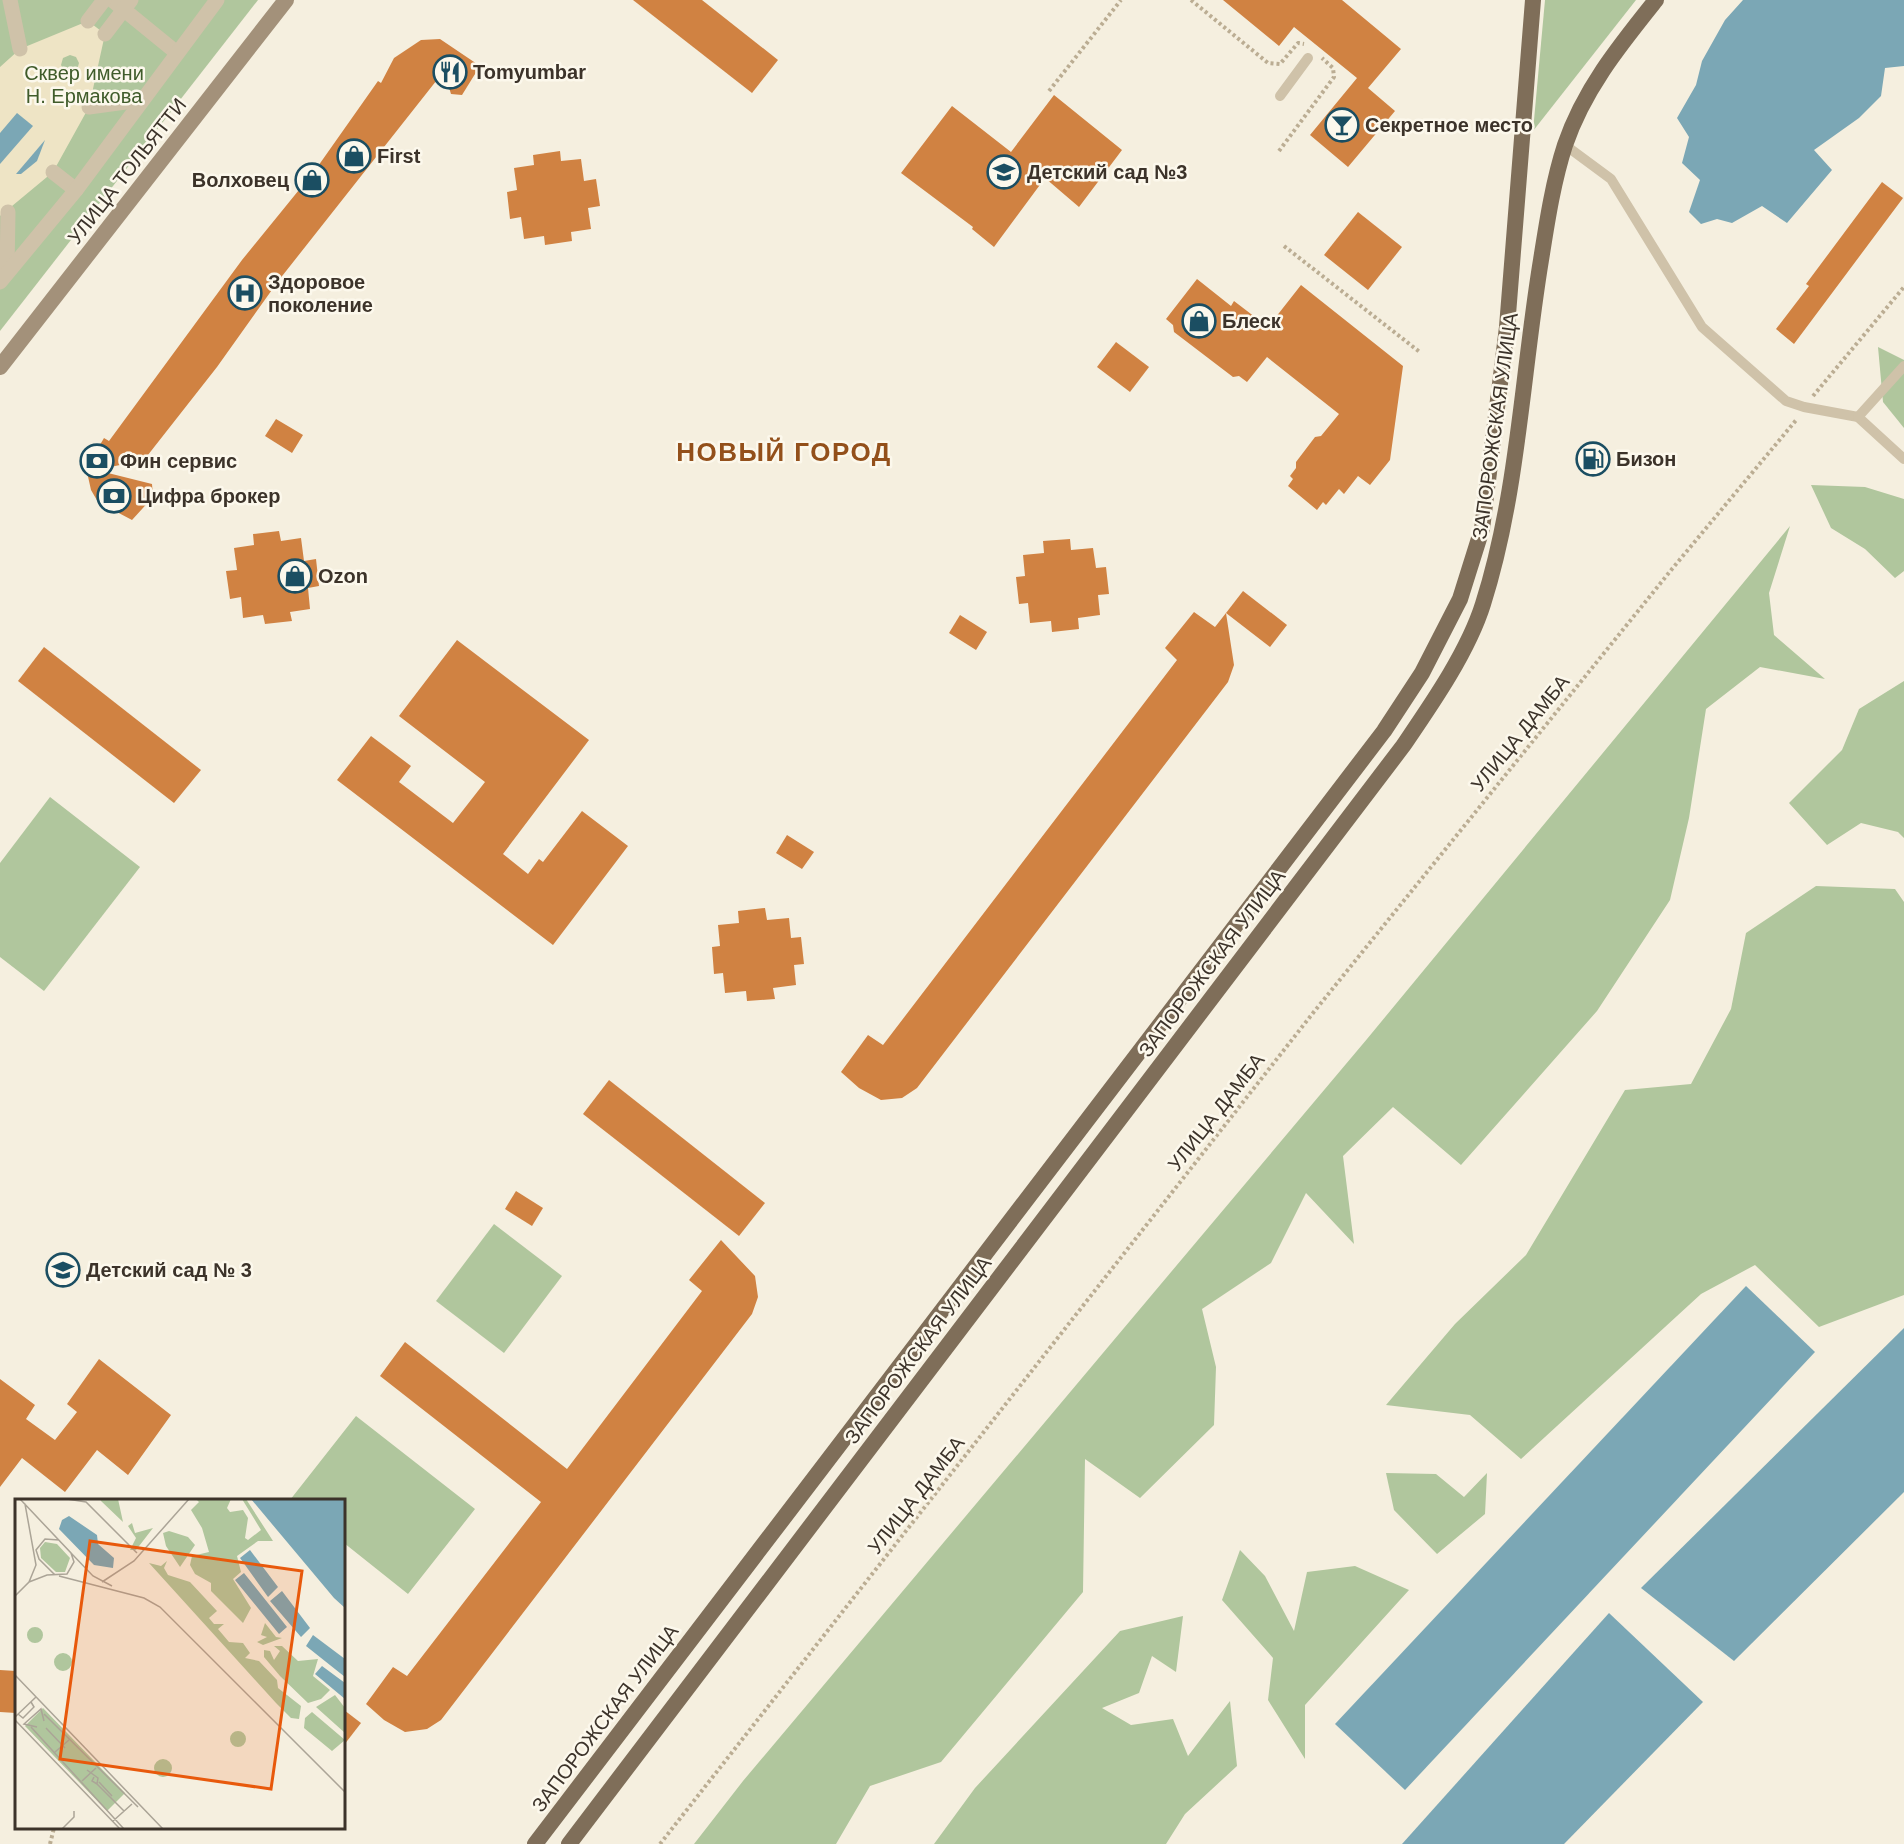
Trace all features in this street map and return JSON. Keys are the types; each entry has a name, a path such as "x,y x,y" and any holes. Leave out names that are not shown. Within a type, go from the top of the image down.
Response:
{"main road":[{"name":"УЛИЦА ТОЛЬЯТТИ","path":"0,367 286,0"},
{"name":"ЗАПОРОЖСКАЯ УЛИЦА","path":"535,1844 1384,731 1422,673 1461,599 1482,529 1507,327 1533,0"},
{"name":"ЗАПОРОЖСКАЯ УЛИЦА","path":"569,1844 1403,746 1445,685 1482,607 1503,534 1531,321 1550,207 1565,145 1604,64 1656,0"}],"street":[{"path":"0,5 4,0"},
{"path":"10,0 20,49"},
{"path":"88,21 104,0"},
{"path":"4,277 76,190 140,100 217,0"},
{"path":"105,34 123,3 177,53"},
{"path":"89,107 140,100"},
{"path":"53,172 76,190"},
{"path":"4,277 8,212"}],"lane":[{"path":"1280,96 1312,54"},
{"path":"1565,145 1611,179 1702,327 1786,400 1804,407 1858,417 1904,459"},
{"path":"1858,417 1904,366"}],"path":[{"path":"1049,91 1121,0"},
{"path":"1191,0 1268,63 1280,64 1298,44 1303,43 1312,54 1333,68 1334,77 1279,152"},
{"path":"1284,246 1422,353"},
{"name":"УЛИЦА ДАМБА","path":"660,1844 1313,1013 1664,578 1792,429 1804,407 1904,287"},
{"path":"50,1844 54,1829"}],"green space":[{"name":"Сквер имени Н. Ермакова","path":"0,0 258,0 0,331"},
{"path":"1545,0 1636,0 1533,131"},
{"path":"1878,347 1904,360 1904,428 1883,402"},
{"path":"1811,485 1865,487 1904,499 1904,571 1895,578 1865,549 1831,528"},
{"path":"1790,526 1769,593 1774,635 1825,679 1760,667 1706,709 1689,818 1670,900 1597,1011 1461,1165 1393,1107 1343,1156 1354,1244 1306,1193 1271,1263 1202,1309 1216,1367 1214,1425 1140,1498 1085,1459 1083,1592 941,1762 870,1786 836,1844 694,1844 743,1781 1367,1039"},
{"path":"1904,681 1904,838 1898,832 1861,823 1827,845 1789,803 1842,750 1859,709"},
{"path":"50,797 140,867 44,991 0,957 0,863"},
{"path":"1816,886 1895,889 1904,902 1904,1295 1819,1327 1755,1265 1701,1294 1521,1459 1470,1415 1386,1405 1455,1324 1526,1255 1625,1090 1691,1084 1731,1009 1746,933"},
{"path":"494,1224 562,1276 504,1353 436,1301"},
{"path":"356,1416 475,1509 408,1594 345,1544 345,1499 291,1499"},
{"path":"1386,1473 1436,1474 1464,1497 1487,1473 1485,1514 1437,1554 1394,1510"},
{"path":"1240,1550 1265,1576 1294,1631 1307,1572 1355,1566 1409,1590 1305,1705 1305,1759 1268,1700 1273,1658 1222,1600"},
{"path":"1183,1616 1176,1672 1152,1656 1139,1693 1102,1708 1131,1725 1173,1719 1188,1756 1230,1701 1237,1766 1185,1814 1166,1844 934,1844 975,1788 1120,1631"}],"shaded area":[{"path":"88,21 105,34 89,107 53,172 0,216 0,67 20,49","holes":["70,55 76,57 79,63 77,70 71,73 64,71 61,65 63,58"]}],"water":[{"path":"1743,0 1904,0 1904,66 1885,68 1881,96 1859,118 1814,150 1832,170 1787,223 1762,206 1732,223 1717,219 1701,224 1689,212 1700,180 1682,163 1689,137 1677,118 1696,85 1702,61 1725,20"},
{"path":"17,113 33,126 0,164 0,133"},
{"path":"45,140 37,161 21,174 16,174"},
{"path":"1746,1286 1815,1352 1405,1790 1335,1724"},
{"path":"1904,1328 1904,1492 1734,1661 1641,1588"},
{"path":"1609,1613 1703,1702 1564,1844 1402,1844"}],"building":[{"path":"633,0 702,0 778,60 752,93"},
{"path":"1223,0 1342,0 1401,49 1368,88 1395,111 1348,167 1310,135 1357,78 1294,27 1279,46"},
{"path":"440,39 480,66 462,95 451,94 444,71 279,280 217,367 144,460 96,470 152,484 153,497 132,520 98,502 91,490 87,472 84,472 104,438 109,441 242,260 316,169 378,81 381,83 394,58 421,40"},
{"name":"Детский сад №3","path":"1054,95 1122,150 1079,207 1045,178 994,247 972,229 973,227 901,173 952,106 1011,152"},
{"path":"560,151 561,161 581,159 584,181 596,179 600,206 588,208 591,229 571,232 572,241 545,245 544,236 524,239 521,217 510,219 507,192 517,190 514,168 534,165 533,155"},
{"path":"1882,182 1903,198 1794,344 1776,329 1809,286 1806,284"},
{"path":"1358,212 1402,247 1368,290 1324,255"},
{"path":"1197,279 1231,306 1234,301 1268,327 1301,285 1403,366 1390,460 1370,485 1358,476 1344,494 1339,489 1326,505 1323,502 1317,510 1288,486 1293,479 1290,476 1296,468 1296,462 1315,437 1321,436 1339,414 1267,357 1247,382 1239,376 1233,377 1174,332 1173,325 1166,319"},
{"path":"1116,342 1149,367 1130,392 1097,367"},
{"path":"276,419 303,435 292,453 265,436"},
{"path":"279,531 281,541 301,538 304,561 316,559 319,586 308,588 310,609 290,612 292,621 265,624 263,615 243,618 241,597 230,599 226,571 237,570 234,548 254,545 253,534"},
{"path":"1070,539 1071,550 1093,548 1096,568 1106,567 1109,594 1098,595 1100,615 1078,618 1079,629 1052,632 1051,621 1030,623 1028,603 1019,604 1016,577 1025,576 1023,555 1044,553 1043,541"},
{"path":"1243,591 1287,625 1270,647 1226,613"},
{"path":"1194,612 1215,627 1226,613 1234,665 1228,682 917,1088 902,1098 881,1100 859,1088 841,1072 868,1035 883,1045 1177,660 1165,648"},
{"path":"960,615 987,632 976,650 949,633"},
{"path":"457,640 589,740 503,854 528,874 539,859 543,862 582,811 628,846 553,945 337,780 371,736 411,766 399,782 453,823 485,782 399,716"},
{"path":"44,647 201,770 174,803 18,681"},
{"path":"787,835 814,852 802,869 776,853"},
{"path":"765,908 767,920 789,918 791,938 801,937 804,964 794,965 796,985 773,988 775,999 747,1001 746,991 725,993 723,973 714,974 712,947 720,946 718,925 739,923 738,911"},
{"path":"609,1080 765,1203 739,1236 583,1114"},
{"path":"516,1191 543,1208 532,1226 505,1209"},
{"path":"721,1240 755,1276 758,1297 752,1314 441,1720 427,1729 405,1732 384,1720 366,1704 393,1667 407,1676 541,1502 380,1376 405,1342 567,1469 702,1291 689,1280"},
{"path":"99,1359 171,1415 128,1475 97,1450 65,1492 22,1458 0,1487 0,1379 35,1405 26,1419 55,1440 77,1412 67,1404"},
{"path":"0,1670 15,1671 15,1713 0,1712"},
{"path":"345,1711 361,1723 345,1744"}],"place":[{"name":"Tomyumbar","path":"450,72"},
{"name":"Секретное место","path":"1342,125"},
{"name":"First","path":"354,156"},
{"name":"Детский сад №3","path":"1004,172"},
{"name":"Волховец","path":"312,180"},
{"name":"Здоровое поколение","path":"245,293"},
{"name":"Блеск","path":"1199,321"},
{"name":"Бизон","path":"1593,459"},
{"name":"Фин сервис","path":"97,461"},
{"name":"Цифра брокер","path":"114,496"},
{"name":"Ozon","path":"295,576"},
{"name":"Детский сад № 3","path":"63,1270"}],"district":[{"name":"НОВЫЙ ГОРОД","path":"784,452"}]}
